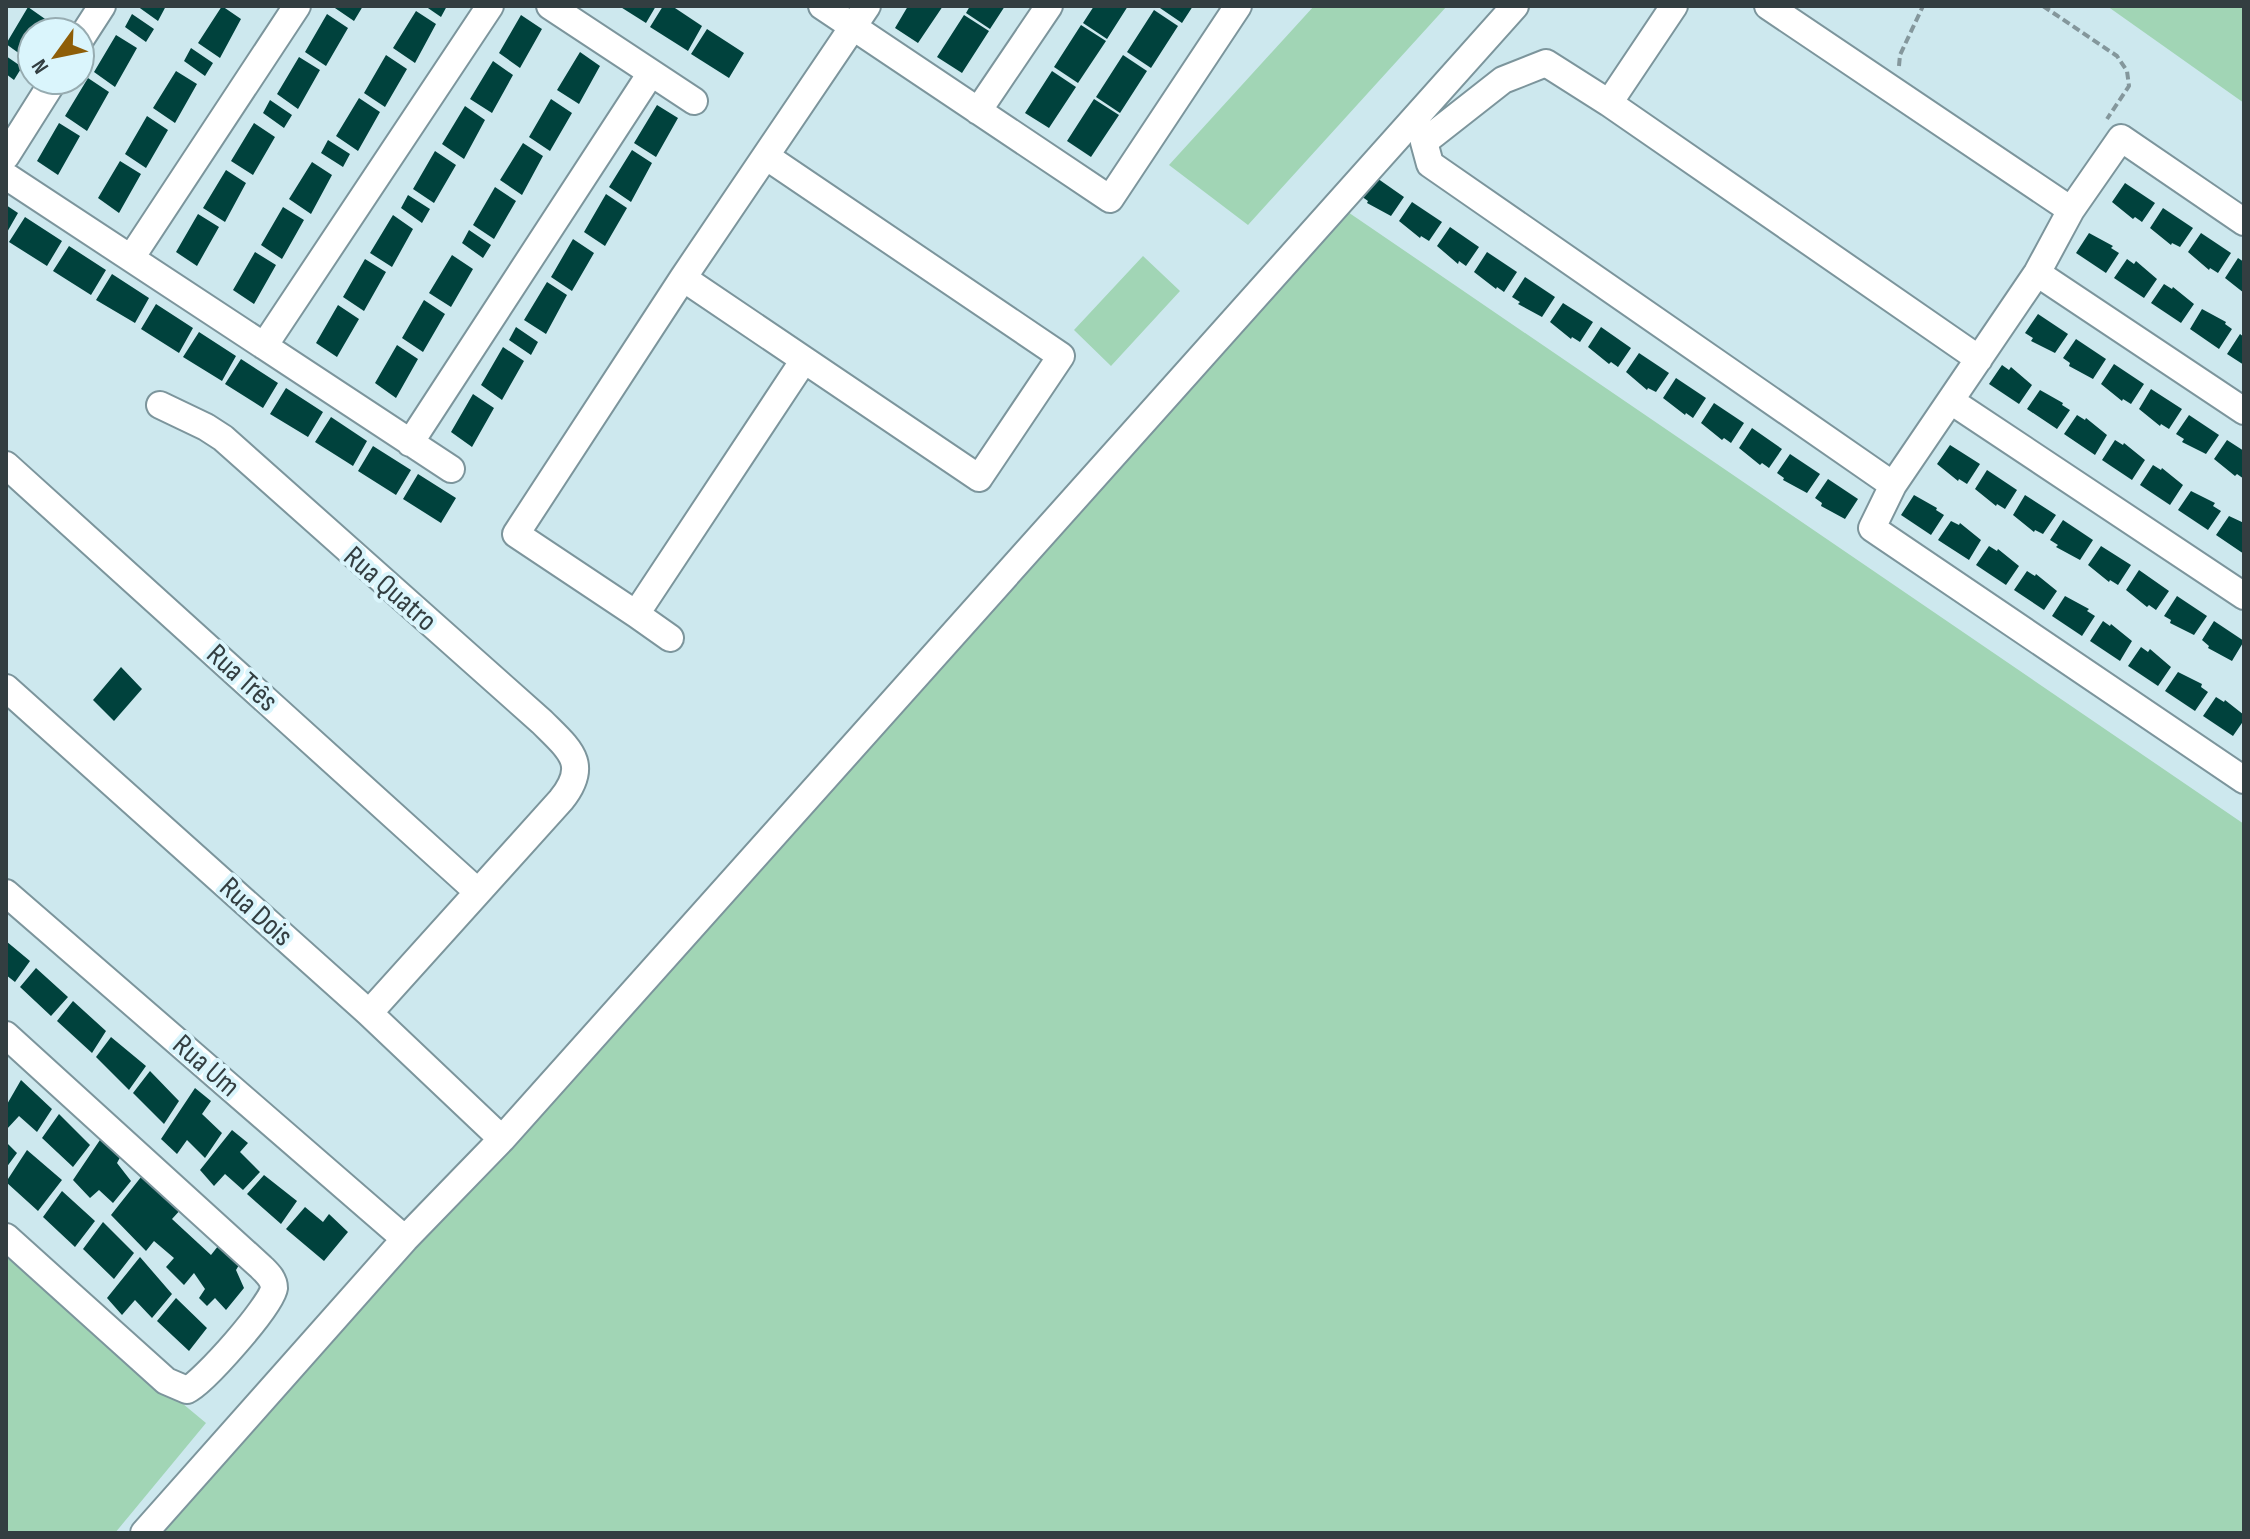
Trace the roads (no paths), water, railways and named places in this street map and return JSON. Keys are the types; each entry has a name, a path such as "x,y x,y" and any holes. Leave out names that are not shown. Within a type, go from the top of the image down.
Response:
{"street":[{"path":"131,258 297,6"},
{"path":"264,346 490,6"},
{"path":"550,6 694,101"},
{"path":"822,6 860,16 978,111 1110,199 1238,6"},
{"path":"978,111 1049,6"},
{"path":"144,1533 405,1239 502,1139 1515,6"},
{"path":"1609,103 1674,6"},
{"path":"1768,6 2071,210"},
{"path":"670,638 516,534 683,278 860,16"},
{"path":"1893,485 1430,164 1424,142 1503,80 1546,63 1609,103 1979,359"},
{"path":"410,443 651,73"},
{"path":"6,156 44,96"},
{"path":"2244,222 2121,138 2071,210 2037,273 1893,485 1872,528 2244,780"},
{"path":"683,278 979,478 1061,356 767,157"},
{"path":"6,176 451,469"},
{"path":"2037,273 2244,411"},
{"path":"636,614 804,360"},
{"path":"1951,401 2244,596"},
{"name":"Rua Quatro","path":"160,405 223,438 542,722 567,749 576,767 575,781 478,892"},
{"name":"Rua Três","path":"6,465 478,892"},
{"name":"Rua Dois","path":"6,688 369,1013 502,1139"},
{"path":"369,1013 478,892"},
{"name":"Rua Um","path":"6,893 405,1239"},
{"path":"6,1035 261,1267 273,1282 273,1291 266,1305 209,1373 187,1390 166,1381 6,1237"}]}
